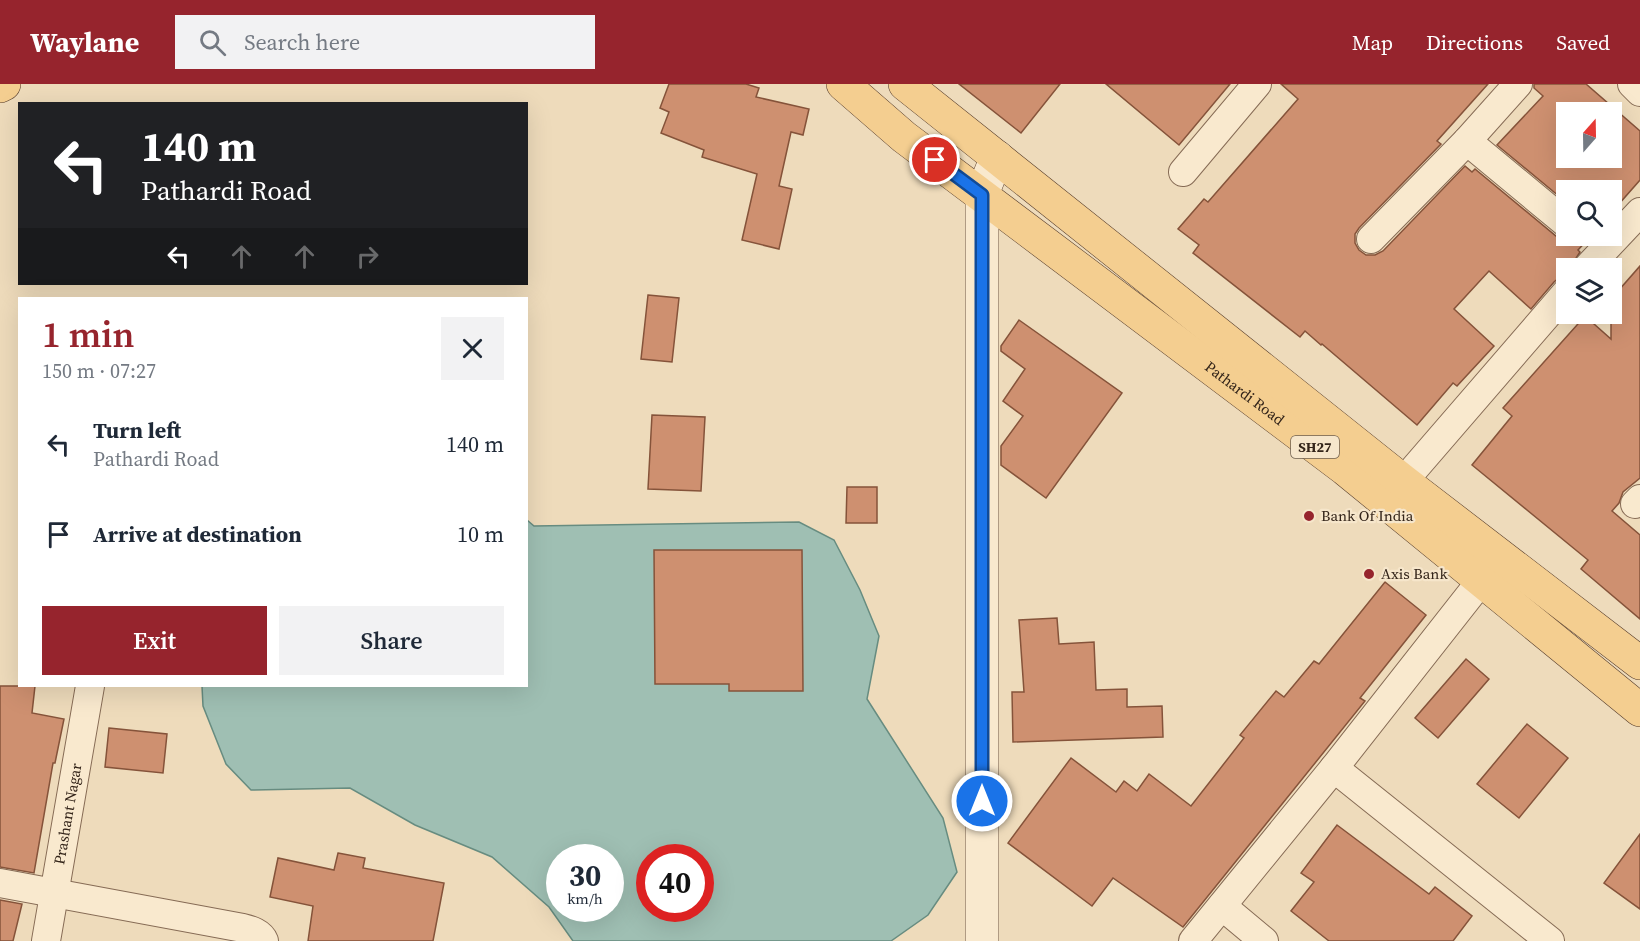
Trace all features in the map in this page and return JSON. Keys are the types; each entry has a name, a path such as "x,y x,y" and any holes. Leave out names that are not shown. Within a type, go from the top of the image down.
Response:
{"main road":[{"name":"Pathardi Road","path":"843,84 904,136 982,195 1394,492 1481,581 1640,710"},
{"path":"905,84 997,157 1394,492 1640,663"}],"street":[{"path":"1183,172 1257,84"},
{"path":"1371,239 1467,141 1518,84"},
{"path":"1632,84 1640,92"},
{"path":"1467,141 1556,216"},
{"path":"982,941 982,195 997,157"},
{"path":"1590,252 1640,212"},
{"path":"1394,492 1556,305"},
{"path":"1193,941 1334,768 1481,581"},
{"name":"Prashant Nagar","path":"46,941 90,687"},
{"path":"1334,768 1550,941"},
{"path":"0,883 243,928 253,931 264,941"},
{"path":"1222,906 1264,941"}],"shaded area":[{"path":"528,521 534,526 799,522 834,540 860,590 879,636 867,699 943,818 957,872 928,915 891,941 573,941 560,922 624,922 624,844 546,844 546,904 492,857 415,825 350,788 251,790 226,764 203,706 202,687 528,687"}],"building":[{"path":"669,84 746,84 759,88 756,97 809,109 803,135 791,132 779,186 792,189 779,249 742,240 757,174 702,157 704,150 661,133 669,112 660,108"},
{"path":"959,84 1060,84 1021,133"},
{"path":"1106,84 1230,84 1179,145"},
{"path":"1281,84 1488,84 1437,141 1441,144 1359,228 1355,234 1355,243 1366,255 1375,255 1383,251 1465,166 1472,172 1475,169 1556,236 1556,246 1582,246 1576,258 1556,258 1556,280 1531,309 1489,271 1454,309 1494,346 1457,386 1453,383 1417,425 1322,344 1305,331 1300,337 1193,253 1199,245 1178,229 1204,199 1208,202 1298,99"},
{"path":"1534,84 1586,84 1607,102 1556,102 1556,168 1622,168 1622,115 1640,131 1640,180 1622,200 1622,180 1556,180 1556,194 1497,145 1543,96 1534,88"},
{"path":"1640,266 1640,478 1623,492 1619,503 1612,511 1640,535 1640,619 1581,569 1588,560 1472,465 1512,416 1503,408 1578,324 1594,324 1611,339 1611,324 1622,324 1622,286"},
{"path":"648,295 679,298 672,362 641,359"},
{"path":"1019,320 1122,393 1046,498 1001,465 1001,446 1023,416 1003,401 1025,369 1001,351 1001,346"},
{"path":"652,415 705,417 701,491 648,489"},
{"path":"847,487 877,487 877,523 846,523"},
{"path":"654,550 802,550 803,691 729,691 729,684 655,684"},
{"path":"1385,582 1426,615 1360,698 1365,701 1183,927 1113,878 1092,906 1008,843 1071,758 1116,792 1124,781 1137,791 1149,774 1191,806 1244,738 1240,735 1276,691 1284,697 1314,661 1319,664"},
{"path":"1057,618 1059,644 1094,642 1096,690 1127,689 1127,707 1162,706 1163,737 1013,742 1012,692 1024,692 1019,620"},
{"path":"1466,659 1489,679 1438,738 1415,718"},
{"path":"0,686 35,687 32,713 64,719 55,763 53,763 34,873 0,867"},
{"path":"1527,724 1568,758 1519,818 1477,784"},
{"path":"109,728 167,734 163,773 105,767"},
{"path":"1337,825 1429,894 1435,887 1472,916 1453,941 1329,941 1291,911 1314,882 1301,873"},
{"path":"1640,834 1640,909 1604,883"},
{"path":"338,853 365,858 363,868 444,883 433,941 308,941 313,906 270,897 278,858 334,870"},
{"path":"0,900 22,904 13,941 0,941"}],"place":[{"name":"Bank Of India","path":"1309,516"},
{"name":"Axis Bank","path":"1369,574"}],"route":[{"path":"935,160 982,195 982,801"}]}
